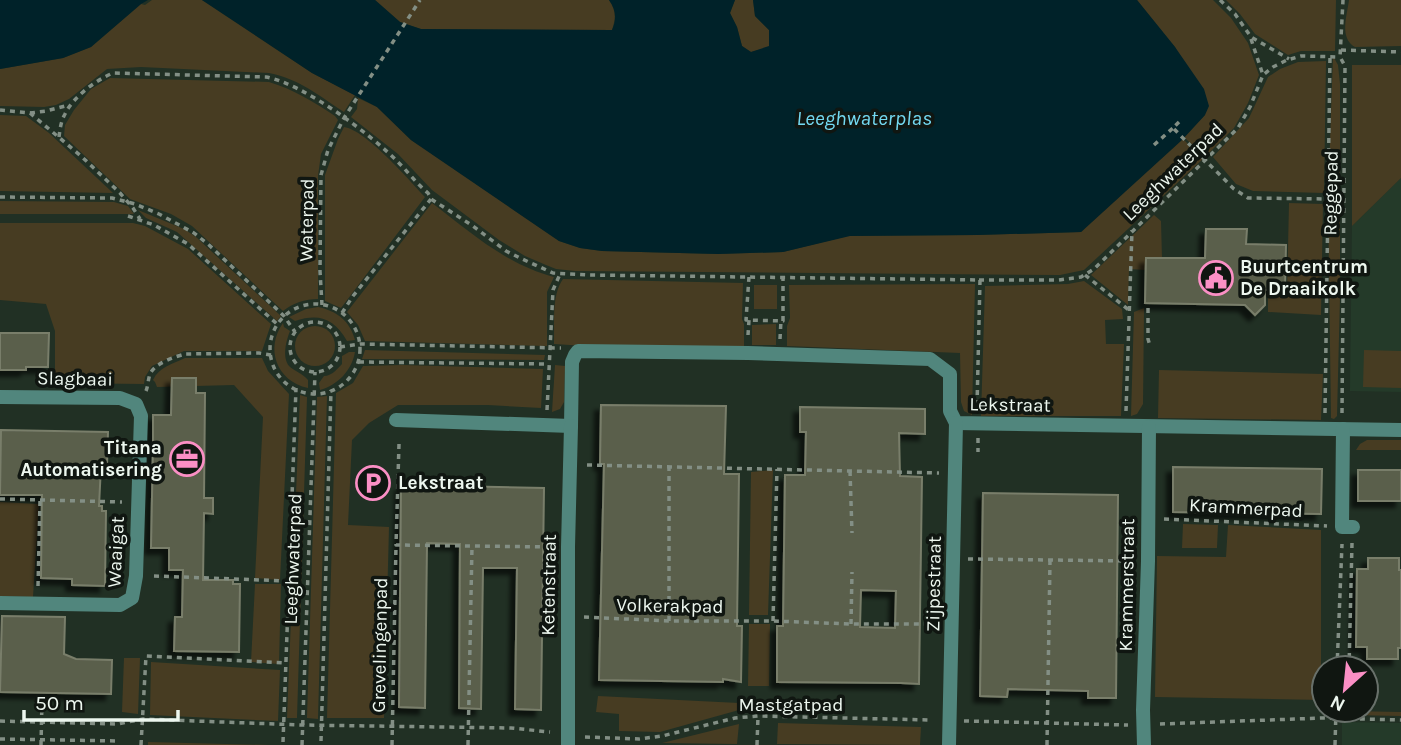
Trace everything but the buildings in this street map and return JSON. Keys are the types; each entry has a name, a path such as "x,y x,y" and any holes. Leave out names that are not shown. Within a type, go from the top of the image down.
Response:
{"street":[{"name":"Lekstraat","path":"578,351 930,359 950,374 950,411 956,423 1149,427 1324,423 1343,429 1401,430"},
{"path":"396,419 571,426 572,362 578,351"},
{"name":"Slagbaai","path":"0,397 120,398 139,410"},
{"name":"Waaigat","path":"0,603 120,605 132,598 136,576 139,410"},
{"name":"Zijpestraat","path":"949,745 956,423"},
{"name":"Ketenstraat","path":"568,741 571,426"},
{"name":"Krammerstraat","path":"1144,745 1149,427"},
{"path":"1343,429 1348,527"}],"path":[{"name":"Waterpad","path":"322,305 321,176 328,150 344,118 420,0"},
{"path":"1220,0 1251,37 1263,75 1273,67 1301,56 1340,57"},
{"name":"Reggepad","path":"1343,0 1340,51 1345,66 1346,116 1343,429"},
{"path":"1251,37 1289,59"},
{"path":"1340,51 1401,52"},
{"name":"Reggepad","path":"1324,423 1330,56"},
{"path":"59,137 65,112 71,104 88,87 113,73 266,77 295,86 344,118 397,161 431,199 506,251 552,273 978,280 1059,280 1084,275 1130,311"},
{"name":"Leeghwaterpad","path":"1084,275 1094,269 1238,128 1263,75"},
{"path":"0,110 30,113 65,108 71,104"},
{"path":"30,113 81,156 141,220"},
{"path":"1154,145 1180,122"},
{"path":"1173,128 1234,190 1248,198 1328,200"},
{"path":"0,197 112,198 159,214 194,233 284,316 295,332"},
{"path":"342,313 431,199"},
{"path":"128,216 172,234 188,244 277,324"},
{"path":"1126,416 1132,230"},
{"path":"547,410 553,290 560,274"},
{"path":"748,277 746,320 783,321 786,278"},
{"path":"978,280 978,452"},
{"path":"308,304 322,305 342,313 354,327 360,344 358,362 349,378 331,390 313,393 284,381 278,374 271,355 271,340 277,324 284,316 308,304"},
{"path":"1149,308 1150,346"},
{"path":"324,323 335,332 340,347 338,355 329,367 314,372 300,367 291,355 290,341 303,324 324,323"},
{"path":"340,347 360,344 569,348 578,351"},
{"path":"139,410 153,369 178,356 271,355"},
{"path":"358,362 549,364"},
{"name":"Leeghwaterpad","path":"302,745 314,372"},
{"path":"283,742 296,388"},
{"path":"321,741 331,390"},
{"name":"Grevelingenpad","path":"392,745 399,444"},
{"path":"570,465 955,473"},
{"path":"669,467 669,621"},
{"path":"773,621 777,469"},
{"path":"850,471 852,533"},
{"path":"0,499 138,502"},
{"path":"38,603 40,500"},
{"name":"Krammerpad","path":"1148,518 1348,527"},
{"path":"1338,654 1348,527"},
{"path":"1348,527 1349,654"},
{"path":"396,545 568,547"},
{"path":"468,745 472,546"},
{"path":"953,559 1148,561"},
{"path":"1047,745 1050,560"},
{"path":"851,624 852,572"},
{"path":"136,576 288,581"},
{"name":"Volkerakpad","path":"568,617 669,621 952,624"},
{"path":"141,745 146,656 285,663"},
{"path":"41,743 42,700"},
{"path":"757,745 758,716"},
{"name":"Mastgatpad","path":"0,721 118,724 143,719 302,725 511,728 544,731 568,741 663,736 735,718 758,716 1144,725 1310,719"},
{"name":"Mastgatpad","path":"1380,719 1401,720"},
{"path":"1335,745 1336,724"},
{"path":"0,739 41,743 119,741"}],"shaded area":[{"path":"152,0 202,0 312,73 355,95 344,112 300,84 269,73 141,67 107,69 69,99 56,105 0,106 0,69 63,58 91,47 141,4 145,5"},
{"path":"375,0 609,0 615,18 612,30 421,29 400,22"},
{"path":"735,0 753,0 755,16 769,30 769,47 751,52 742,46 730,13"},
{"path":"1137,0 1213,0 1231,18 1248,43 1259,75 1234,128 1205,157 1184,137 1205,115 1175,47"},
{"path":"1226,0 1336,0 1335,51 1301,51 1288,55 1255,34"},
{"path":"1349,0 1401,0 1401,46 1355,47 1350,43 1345,26"},
{"path":"1333,56 1338,65 1340,84 1340,297 1337,416 1334,419 1331,418 1328,199"},
{"path":"1326,61 1324,193 1253,191 1236,184 1213,157 1249,118 1268,77 1298,62"},
{"path":"1352,65 1401,65 1401,178 1352,226"},
{"path":"110,78 269,82 303,96 335,116 338,120 321,154 318,176 318,299 299,302 283,311 192,226 171,214 130,199 64,136 65,125 74,110 91,89"},
{"path":"358,98 377,107 411,140 559,241 602,251 718,254 783,252 847,236 1081,232 1183,139 1203,159 1084,270 1060,275 575,271 556,269 525,256 432,190 398,154 351,117 357,109"},
{"path":"0,115 26,116 49,133 113,193 0,191"},
{"path":"344,127 353,130 375,146 425,197 341,308 325,301 325,175"},
{"path":"1401,178 1401,392 1350,391 1352,226"},
{"path":"0,201 114,202 128,206 134,214 0,214"},
{"path":"432,203 505,256 537,272 554,277 547,292 547,346 365,341 358,325 347,312"},
{"path":"1289,203 1323,204 1321,315 1268,312 1268,294 1287,293"},
{"path":"138,210 184,229 196,237 281,316 277,321 177,232 146,218"},
{"path":"1154,215 1161,221 1162,258 1146,258 1146,270 1129,269 1128,305 1091,275"},
{"path":"0,223 133,223 145,226 188,249 271,324 262,351 184,351 152,366 144,384 55,383 55,331 46,304 0,300"},
{"path":"563,279 743,283 744,349 554,344 555,302"},
{"path":"1084,281 1122,309 1123,319 1105,320 1106,344 1124,344 1121,416 981,416 985,286 1068,284"},
{"path":"975,284 972,415 964,411 961,402 960,353 787,346 789,285"},
{"path":"754,285 777,285 777,309 754,309"},
{"path":"318,307 342,318 350,327 355,340 347,341 337,327 326,320 312,318 295,321 289,317"},
{"path":"1144,308 1143,404 1137,414 1131,416 1134,312"},
{"path":"283,323 290,331 285,349 287,362 308,380 308,388 288,378 277,362 275,343"},
{"path":"776,324 776,345 752,345 752,325"},
{"path":"315,326 329,332 335,346 329,360 315,366 301,360 295,346 301,332"},
{"path":"365,350 545,355 544,360 362,359"},
{"path":"1364,350 1401,351 1401,388 1363,387"},
{"path":"355,352 347,371 338,381 320,390 319,383 324,376 336,370 342,364 342,356"},
{"path":"185,358 262,358 268,371 289,394 280,580 255,578 263,417 234,385 157,387 153,380 159,372"},
{"path":"555,365 565,366 564,402 560,409 552,412"},
{"path":"363,366 543,369 541,408 398,405 369,423 352,440 348,525 389,527 384,718 327,718 336,393 353,383"},
{"path":"1159,370 1323,374 1321,420 1158,418"},
{"path":"300,395 307,397 297,718 287,718"},
{"path":"327,396 318,719 307,718 317,397"},
{"path":"1367,440 1401,440 1401,450 1356,450"},
{"path":"773,470 768,615 749,615 751,472"},
{"path":"0,502 39,504 33,597 0,596"},
{"path":"1183,524 1218,525 1217,548 1182,548"},
{"path":"1228,525 1321,530 1321,654 1310,654 1310,700 1155,697 1157,556 1226,557"},
{"path":"255,584 281,584 279,664 251,662"},
{"path":"749,624 770,624 769,686 748,686"},
{"path":"124,658 140,658 138,714 122,712"},
{"path":"151,662 280,670 278,721 150,715"},
{"path":"598,696 739,703 739,710 660,732 619,731 619,714 596,712"},
{"path":"1380,712 1401,712 1401,716 1380,716"},
{"path":"778,723 921,727 920,745 777,744"},
{"path":"1401,723 1401,745 1342,745 1342,724"},
{"path":"739,724 737,744 662,743"},
{"path":"148,742 271,745 148,745"}],"water":[{"path":"0,0 148,0 91,47 63,58 0,69"},
{"name":"Leeghwaterplas","path":"202,0 375,0 400,22 421,29 612,30 615,15 609,0 735,0 730,13 742,46 751,52 769,46 769,30 755,16 753,0 1137,0 1204,89 1209,106 1205,115 1183,139 1081,232 850,236 783,252 718,254 602,251 559,241 411,140 377,107 312,73"}],"place":[{"name":"Buurtcentrum De Draaikolk","path":"1216,278"},
{"name":"Titana Automatisering","path":"187,459"},
{"name":"Lekstraat","path":"373,483"}]}
